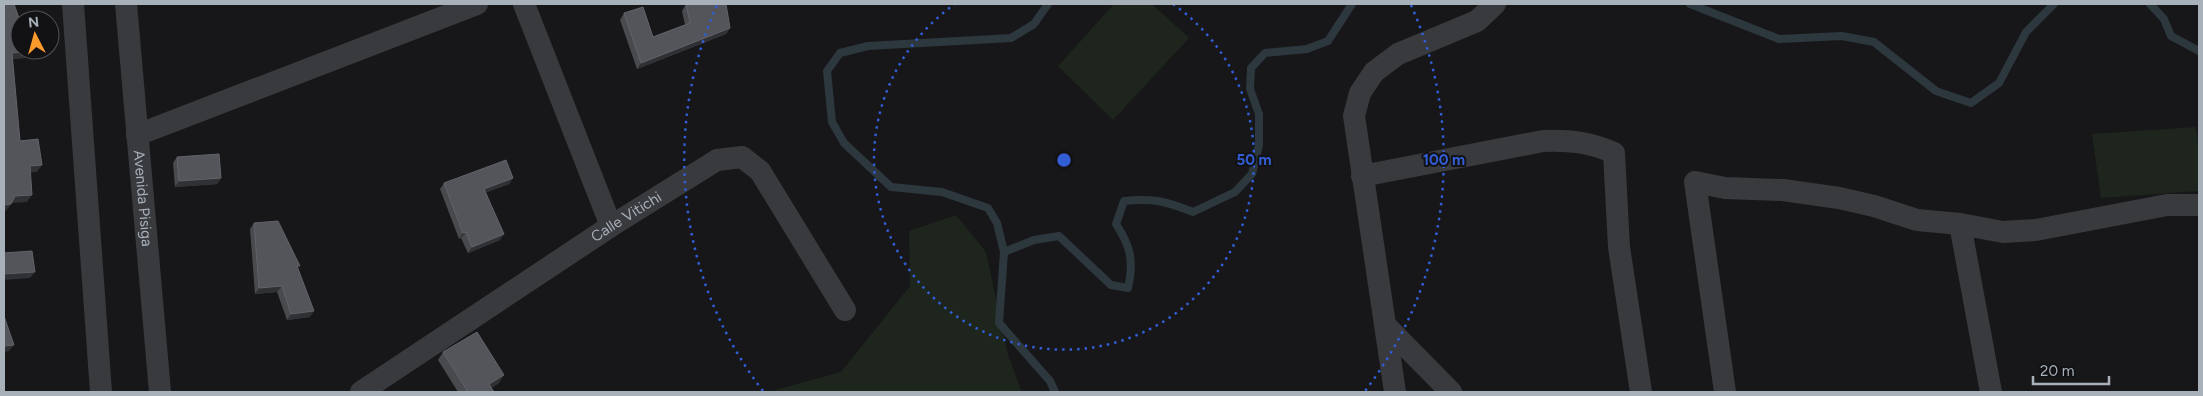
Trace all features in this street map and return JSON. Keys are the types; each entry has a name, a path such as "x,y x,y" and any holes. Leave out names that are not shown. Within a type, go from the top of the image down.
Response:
{"street":[{"path":"73,4 101,392"},
{"name":"Avenida Pisiga","path":"126,4 160,392"},
{"path":"137,135 477,4"},
{"path":"524,4 611,226"},
{"path":"1395,392 1354,116 1360,93 1374,72 1398,54 1477,21 1495,4"},
{"path":"1362,176 1543,141 1570,140 1594,144 1614,153 1619,246 1641,392"},
{"name":"Calle Vitichi","path":"361,392 611,226 717,160 742,157 760,171 845,310"},
{"path":"1725,392 1695,182 1726,188 1783,190 1839,198 1874,206 1916,220 1960,224 2003,232 2036,230 2166,206 2199,205"},
{"path":"1960,224 1990,392"},
{"path":"1386,326 1451,392"}],"shaded area":[{"path":"1114,4 1152,4 1189,38 1113,120 1058,66"},
{"path":"2196,127 2199,150 2199,191 2101,198 2092,134"},
{"path":"956,215 986,252 1008,355 1022,392 775,392 775,390 841,372 910,286 909,231"}],"building":[{"path":"4,4 14,4 16,10 10,10 10,60 13,60 20,141 38,139 42,165 30,166 32,195 15,196 11,204 4,205"},
{"path":"686,4 726,4 730,28 641,63 624,13 643,7 653,37 690,23"},
{"path":"219,154 221,178 179,181 177,157"},
{"path":"506,160 513,178 484,189 504,234 472,247 466,232 463,233 444,183"},
{"path":"278,221 300,266 297,266 314,311 291,314 282,286 259,288 254,223"},
{"path":"32,251 35,272 4,274 4,253"},
{"path":"4,316 14,345 4,346"},
{"path":"477,332 504,375 489,384 494,392 468,392 443,352"}],"waterway":[{"path":"1048,4 1034,24 1011,38 868,46 840,53 827,71 832,122 844,143 891,187 942,192 988,208 997,223 1004,252 999,323 1050,381 1055,392"},
{"path":"1004,252 1034,240 1059,236 1111,285 1128,288 1131,270 1130,254 1116,224 1124,201 1159,201 1193,212 1235,192 1252,174 1259,145 1259,114 1250,89 1251,68 1265,53 1307,49 1328,41 1352,4"},
{"path":"1690,4 1779,39 1842,36 1874,42 1936,91 1971,103 1999,83 2026,32 2054,4"},
{"path":"2150,4 2164,19 2171,36 2199,51"}]}
